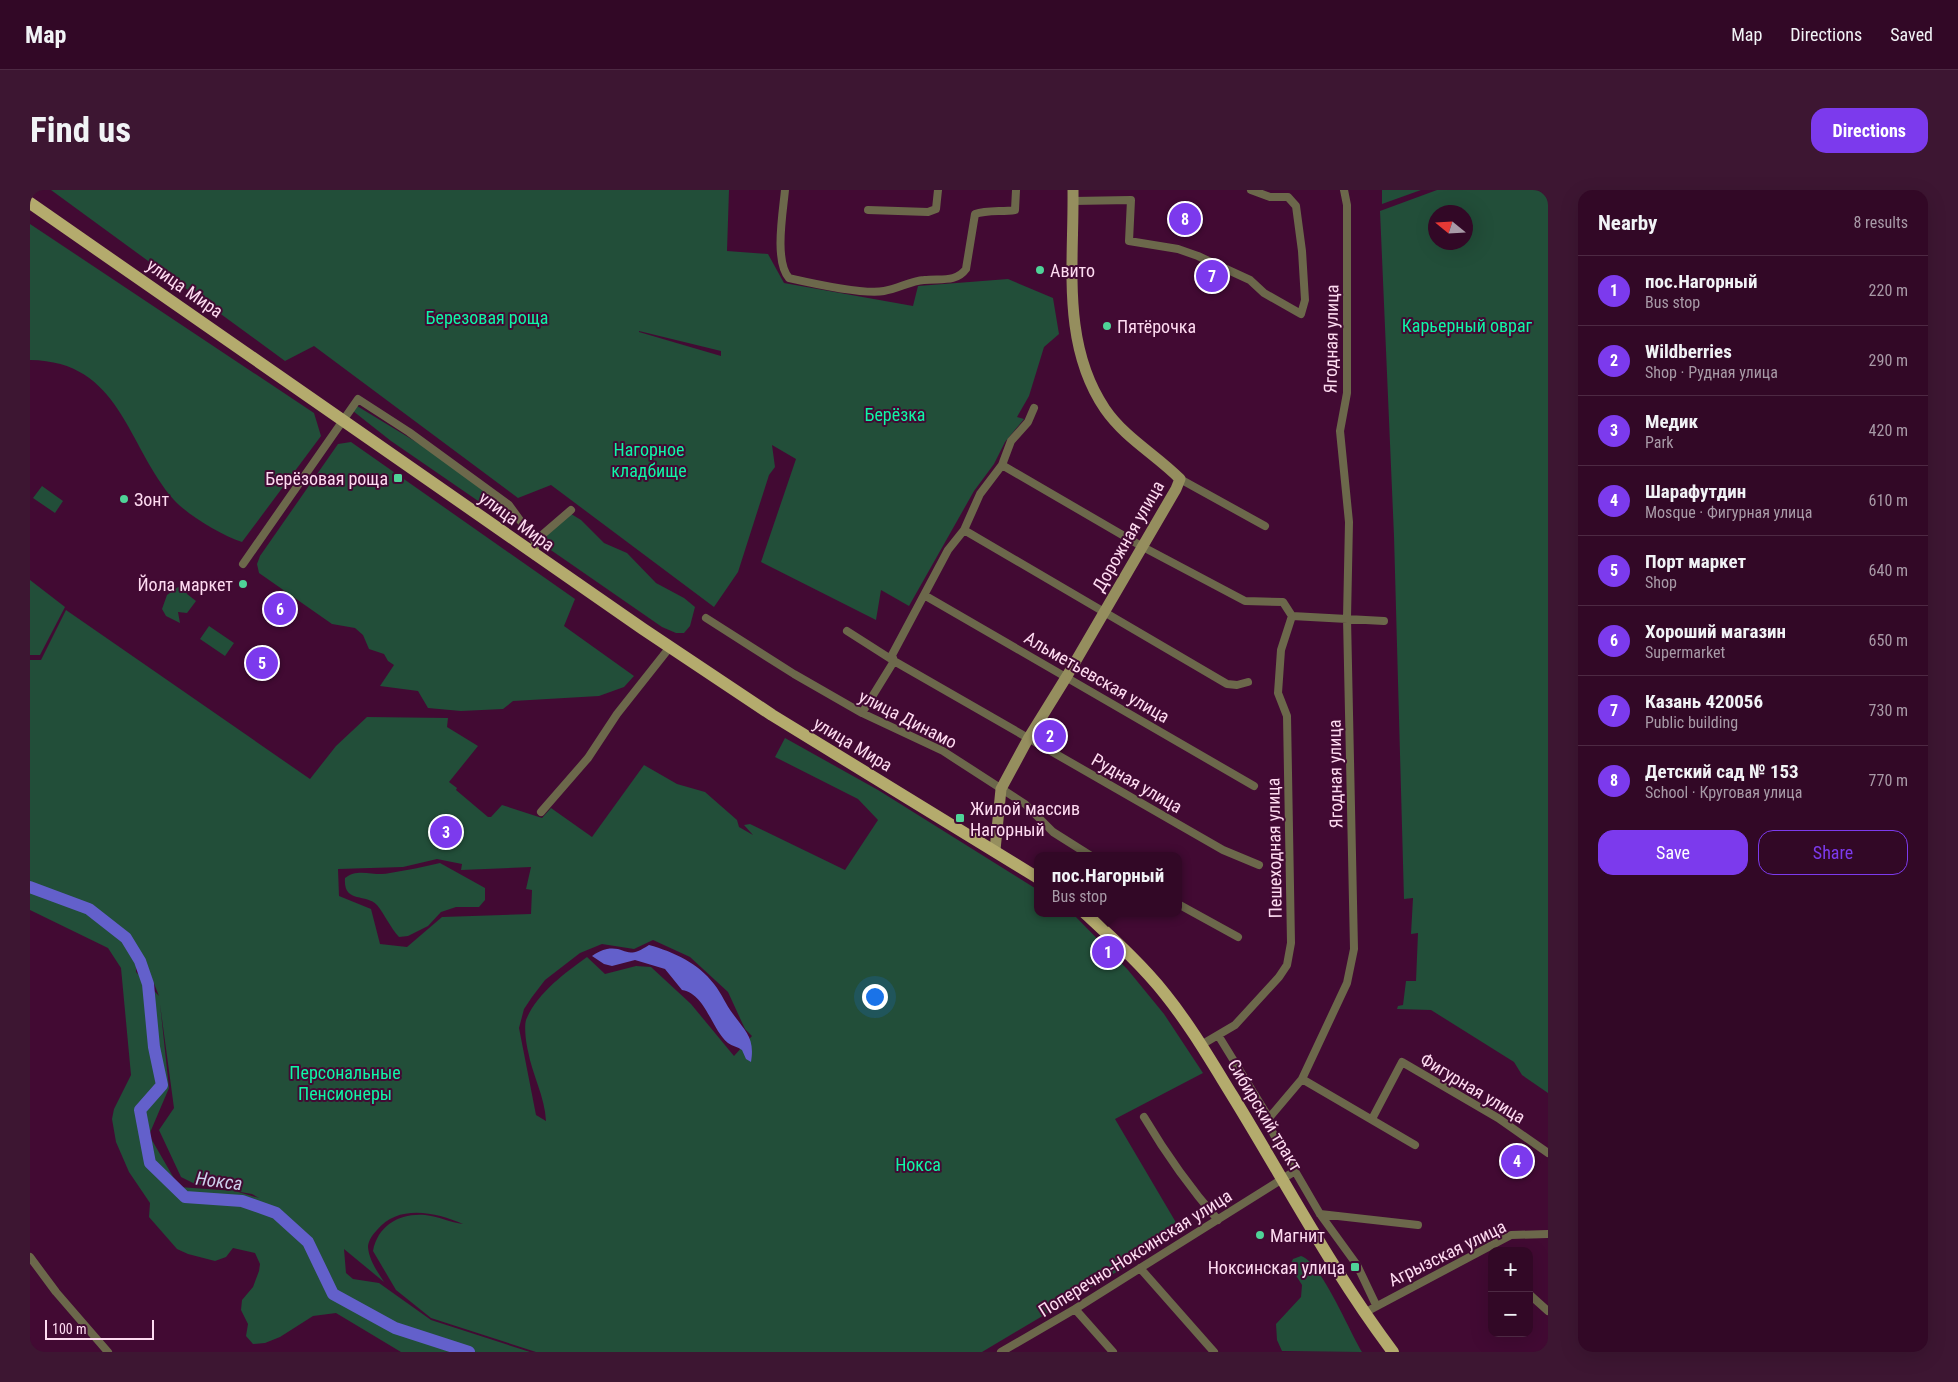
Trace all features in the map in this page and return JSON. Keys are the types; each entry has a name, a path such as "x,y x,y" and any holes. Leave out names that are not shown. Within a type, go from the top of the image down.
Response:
{"main road":[{"name":"улица Мира","path":"30,203 535,556 670,647 772,715 995,850"},
{"path":"995,850 1034,875"},
{"name":"Сибирский тракт","path":"1089,917 1118,943 1165,994 1201,1045 1283,1178 1328,1258 1364,1313 1393,1352"}],"street":[{"path":"784,190 781,235 782,262 784,272 789,278 850,289 883,292 910,282 949,280 962,275 966,269 975,214 983,211 1000,212 1015,210 1016,190"},
{"path":"868,210 928,212 936,209 938,190"},
{"path":"1073,196 1131,200 1130,241 1178,250 1198,256 1250,280 1264,293 1301,314 1305,300 1302,251 1296,206 1288,197 1270,196 1251,190"},
{"name":"Ягодная улица","path":"1269,1118 1302,1079 1347,983 1354,949 1347,618 1349,522 1340,431 1347,393 1347,205 1344,190"},
{"name":"Дорожная улица","path":"995,850 1001,789 1028,739 1176,490 1180,479 1131,439 1105,409 1082,364 1074,321 1073,196"},
{"path":"243,564 358,399 509,505 535,541 535,556"},
{"path":"862,713 894,661 892,655 916,606 948,550 964,530 980,494 1002,465 1011,441 1028,422 1034,408"},
{"path":"1002,465 1143,547 1245,601 1282,602 1292,616 1384,621"},
{"path":"1180,479 1265,526"},
{"path":"535,541 571,510"},
{"path":"964,530 1227,684 1237,685 1248,682"},
{"name":"Альметьевская улица","path":"924,595 1067,676 1254,786"},
{"name":"Пешеходная улица","path":"1201,1045 1235,1025 1288,965 1291,942 1287,716 1278,692 1281,650 1292,616"},
{"name":"улица Динамо","path":"706,618 794,674 862,713 943,751 1025,804 1054,832 1085,852"},
{"name":"Рудная улица","path":"846,631 1028,739 1223,850 1259,865"},
{"path":"541,812 588,758 617,714 670,647"},
{"path":"1182,906 1238,937"},
{"path":"1218,1035 1269,1118 1269,1125 1274,1136 1320,1214 1357,1265 1376,1305"},
{"name":"Фигурная улица","path":"1372,1118 1402,1062 1498,1118 1548,1153"},
{"path":"1302,1079 1372,1118 1415,1145"},
{"path":"1144,1117 1165,1153 1218,1220"},
{"name":"Поперечно-Ноксинская улица","path":"1000,1352 1011,1350 1296,1171"},
{"path":"1320,1214 1418,1225"},
{"name":"Агрызская улица","path":"1364,1313 1512,1235 1548,1234"},
{"path":"30,1257 56,1292 108,1352"},
{"path":"1140,1268 1214,1352"},
{"path":"1533,1298 1548,1311"},
{"path":"1075,1309 1113,1352"}],"green space":[{"path":"51,190 729,190 727,251 768,254 784,283 913,306 918,286 1008,279 1053,298 1059,334 1044,347 1029,396 1017,417 1024,419 1005,442 994,464 974,491 909,606 881,590 876,620 761,562 796,459 772,445 775,467 769,475 738,572 714,607 551,485 518,498 314,346 285,361","holes":["639,331 721,351 721,356"]},
{"path":"1382,190 1421,190 1382,204"},
{"name":"Карьерный овраг","path":"1437,190 1548,190 1548,1093 1522,1075 1514,1062 1431,1010 1397,1009 1398,1006 1403,1005 1406,981 1416,981 1418,933 1411,934 1413,898 1404,899 1394,536 1380,211"},
{"path":"30,224 314,413 321,436 242,542 206,524 174,500 158,478 118,410 103,390 84,375 60,364 30,360"},
{"path":"357,406 431,451 505,507 506,516 500,516 391,441 353,411"},
{"path":"351,442 575,599 564,626 634,676 624,687 599,696 513,701 503,709 461,711 428,708 418,691 380,686 394,665 388,661 384,654 369,649 363,635 355,628 332,624 259,573 257,564 260,556 338,444"},
{"path":"42,486 63,501 55,513 33,498"},
{"path":"564,512 568,512 581,520 604,543 627,553 656,583 684,598 695,607 690,626 684,633 676,633 662,627 545,546 543,533"},
{"path":"30,580 65,607 40,655 30,655"},
{"path":"178,587 184,587 187,594 196,601 187,613 178,612 180,623 166,616 162,609 167,595"},
{"name":"Персональные Пенсионеры","path":"66,610 310,779 336,746 367,717 448,718 447,727 478,746 449,782 488,817 491,817 502,805 542,818 551,808 592,837 644,765 677,784 705,792 737,820 739,827 753,835 744,825 750,824 845,870 878,820 858,799 775,757 785,738 878,790 1034,888 1034,917 1076,917 1128,970 1164,1014 1203,1073 1115,1119 1181,1231 1162,1245 982,1352 536,1352 431,1318 396,1290 373,1251 380,1234 385,1228 399,1219 416,1215 425,1215 463,1224 441,1216 418,1213 406,1214 396,1216 386,1222 369,1242 370,1256 384,1282 344,1249 346,1273 353,1279 379,1283 431,1320 530,1352 401,1352 336,1313 313,1316 280,1337 265,1343 253,1344 246,1336 248,1324 241,1310 242,1300 253,1287 259,1271 260,1264 255,1253 233,1248 226,1257 215,1261 177,1249 149,1217 150,1203 129,1172 116,1142 112,1119 114,1109 131,1075 121,968 108,948 30,910 30,660 41,660","holes":["437,859 462,864 461,870 531,867 526,889 532,890 531,914 442,917 407,947 380,944 371,909 339,896 338,869 403,867","653,940 690,957 728,992 745,1029 752,1036 734,1056 691,1004 651,967 636,966 605,974 587,957 544,992 526,1020 527,1048 543,1103 546,1121 536,1115 519,1028 524,1009 545,980 580,953 602,944 634,949","136,946 143,956 159,996 136,972","160,1004 174,1108 159,1130 181,1177 195,1184 235,1191 179,1187 149,1135 169,1088","235,1191 252,1194 259,1198"]},
{"path":"209,626 234,643 225,656 200,639"},
{"path":"440,863 485,888 485,900 479,907 456,907 441,912 428,926 408,936 399,937 377,905 367,899 351,895 345,886 345,878 355,873 384,874"},
{"path":"1301,1256 1309,1261 1326,1283 1362,1352 1282,1351 1277,1340 1276,1324 1301,1297 1302,1285 1290,1266 1293,1259"}],"shaded area":[{"path":"649,945 685,959 708,977 748,1036 752,1047 751,1062 746,1059 742,1050 728,1043 722,1037 703,1005 690,993 682,990 665,969 635,960 612,966 604,964 592,956 607,949 619,949 630,953 641,950"}],"waterway":[{"name":"Нокса","path":"30,887 89,909 126,938 140,961 148,984 154,1047 162,1085 140,1110 150,1163 185,1197 242,1201 276,1213 308,1242 333,1294 395,1328 469,1352"}],"place":[{"name":"Детский сад № 153","path":"1185,219"},
{"name":"Авито","path":"1040,270"},
{"name":"Казань 420056","path":"1212,276"},
{"name":"Пятёрочка","path":"1107,326"},
{"name":"Берёзовая роща","path":"398,478"},
{"name":"Зонт","path":"124,499"},
{"name":"Йола маркет","path":"243,584"},
{"name":"Хороший магазин","path":"280,609"},
{"name":"Порт маркет","path":"262,663"},
{"name":"Wildberries","path":"1050,736"},
{"name":"Жилой массив Нагорный","path":"960,818"},
{"name":"Медик","path":"446,832"},
{"name":"пос.Нагорный","path":"1108,952"},
{"name":"Шарафутдин","path":"1517,1161"},
{"name":"Магнит","path":"1260,1235"},
{"name":"Ноксинская улица","path":"1355,1267"}],"park label":[{"name":"Березовая роща","path":"487,317"},
{"name":"Берёзка","path":"895,414"},
{"name":"Нагорное кладбище","path":"649,459"}]}
